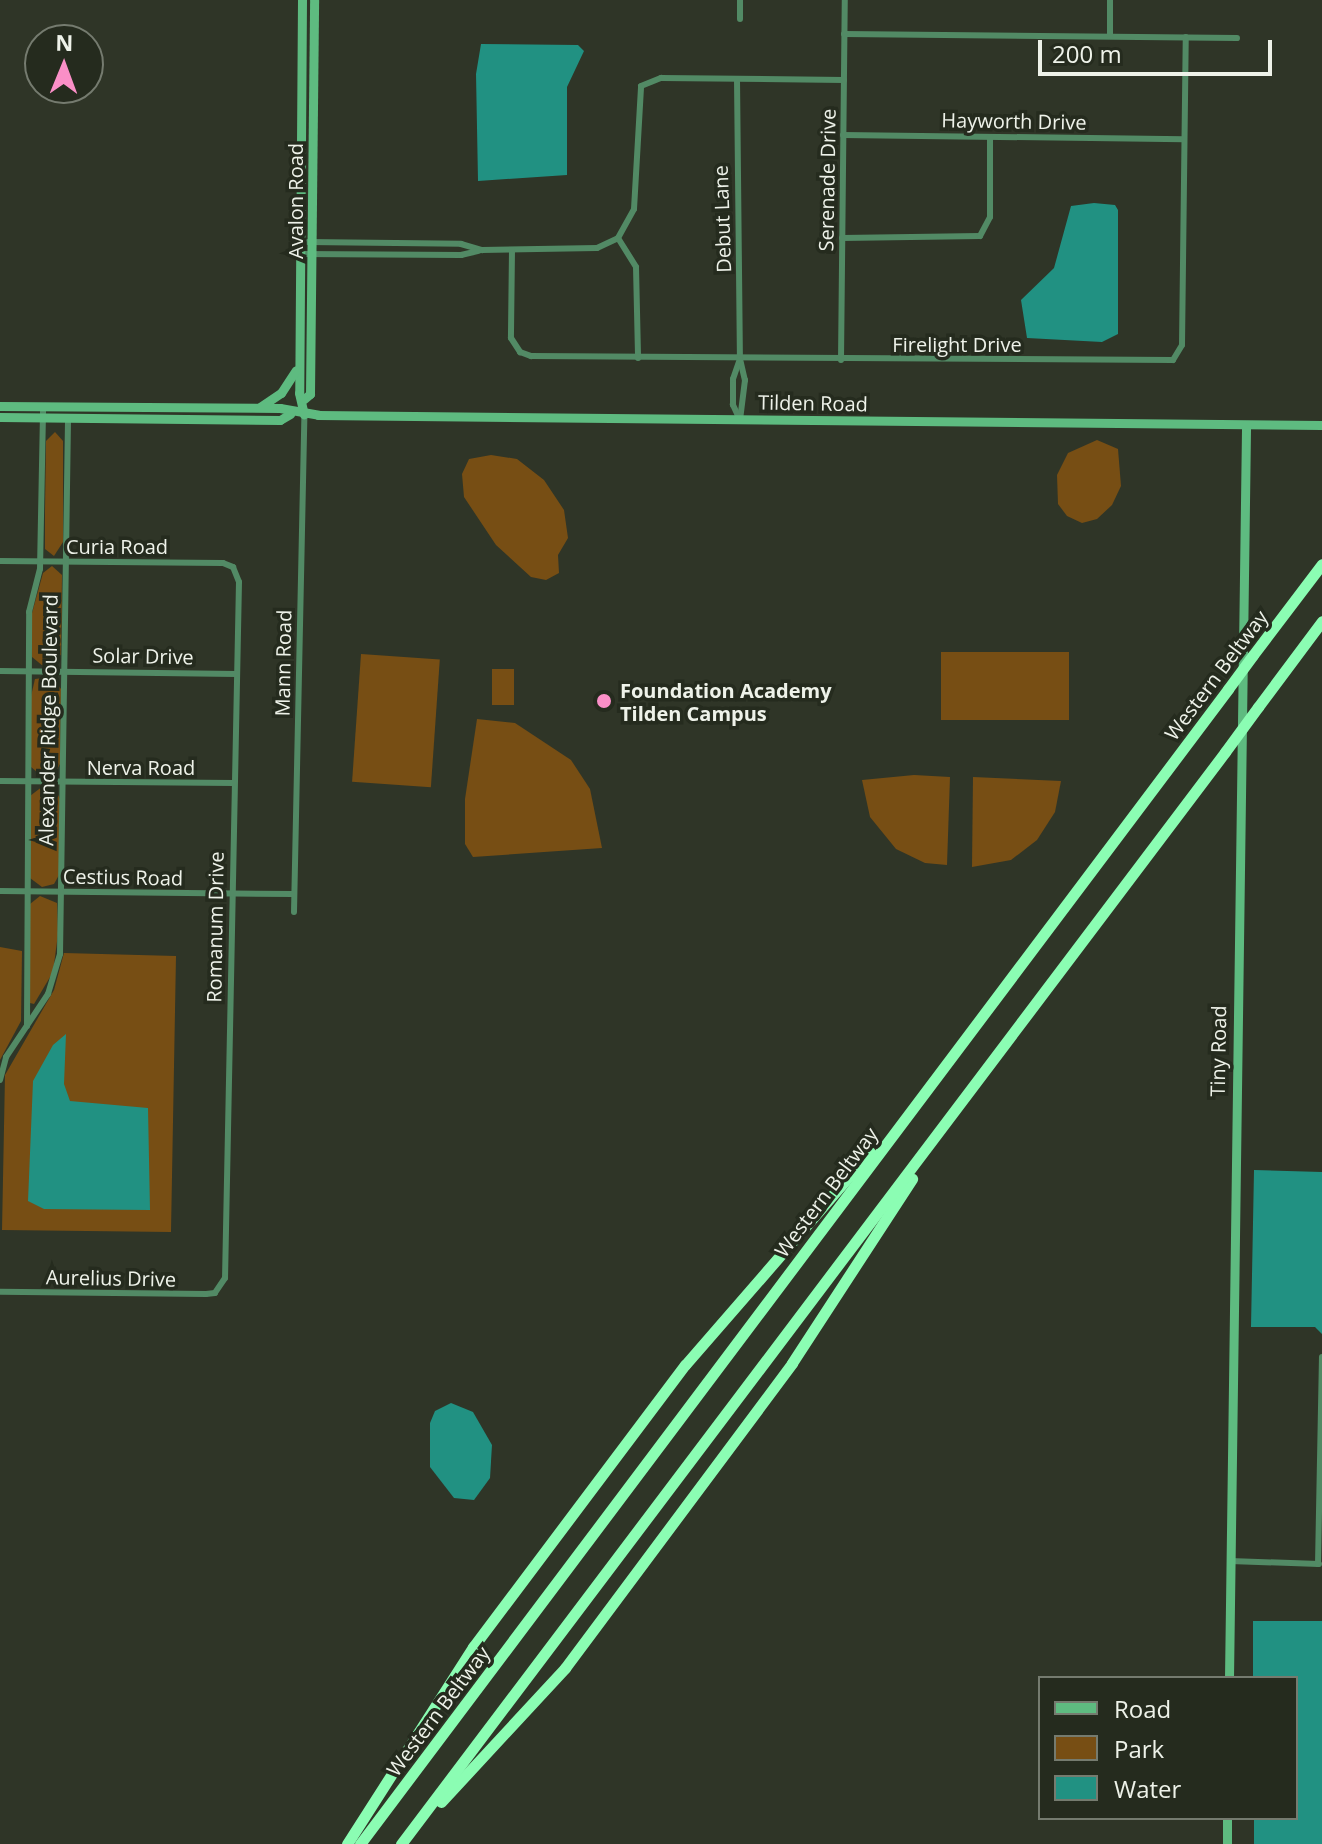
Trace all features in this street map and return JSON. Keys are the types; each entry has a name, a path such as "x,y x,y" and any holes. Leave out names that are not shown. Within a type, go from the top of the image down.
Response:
{"highway":[{"name":"Western Beltway","path":"360,1844 1322,564"},
{"path":"404,1840 1322,621"},
{"path":"347,1844 473,1647 685,1365 916,1101"},
{"path":"404,1840 565,1668 792,1363 954,1113"}],"street":[{"name":"Avalon Road","path":"302,0 299,393 304,399 304,414"},
{"name":"Avalon Road","path":"304,399 310,394 314,0"},
{"path":"740,0 740,19"},
{"name":"Serenade Drive","path":"841,360 845,0"},
{"path":"1110,0 1110,36"},
{"path":"844,34 1237,38"},
{"name":"Firelight Drive","path":"512,250 511,338 520,352 638,358 1173,360 1182,345 1186,37"},
{"path":"300,254 446,255 482,250 575,251 618,238 634,209 641,86 661,78 844,80"},
{"name":"Debut Lane","path":"737,79 740,359 745,387 740,420"},
{"name":"Hayworth Drive","path":"843,135 1184,139"},
{"path":"842,238 980,236 990,217 990,137"},
{"path":"618,238 636,267 638,358"},
{"path":"300,242 446,244 482,250"},
{"path":"375,255 376,243"},
{"path":"446,244 446,255"},
{"path":"258,408 287,387 299,359"},
{"name":"Debut Lane","path":"740,359 733,387 740,420"},
{"path":"733,387 745,387"},
{"path":"0,406 258,408 304,414"},
{"name":"Alexander Ridge Boulevard","path":"27,1026 29,612 41,562 43,406"},
{"name":"Alexander Ridge Boulevard","path":"0,1080 6,1057 56,973 63,892 68,406"},
{"path":"0,417 280,420 290,414"},
{"name":"Tilden Road","path":"304,414 1322,425"},
{"name":"Mann Road","path":"294,912 304,414"},
{"name":"Tiny Road","path":"1229,1676 1246,425"},
{"name":"Curia Road","path":"0,561 223,563 233,567"},
{"name":"Romanum Drive","path":"221,1288 239,582 233,567"},
{"name":"Solar Drive","path":"0,671 237,674"},
{"name":"Nerva Road","path":"0,781 234,783"},
{"name":"Cestius Road","path":"0,891 294,894"},
{"name":"Aurelius Drive","path":"0,1292 206,1294 221,1288"},
{"path":"1230,1561 1320,1564 1322,1357"},
{"path":"1227,1820 1227,1844"}],"green space":[{"path":"55,432 63,441 63,542 54,556 45,549 45,512 46,441"},
{"path":"1097,440 1118,449 1121,486 1112,505 1097,519 1082,523 1067,516 1058,504 1057,475 1068,453"},
{"path":"491,455 517,459 544,480 564,510 568,538 558,555 559,573 546,580 531,577 496,545 464,497 462,474 469,459"},
{"path":"52,566 62,575 61,654 55,665 43,666 32,657 32,613 43,573"},
{"path":"941,652 1069,652 1069,720 941,720"},
{"path":"361,654 440,660 431,787 352,782"},
{"path":"492,669 514,669 514,705 492,705"},
{"path":"52,677 61,689 60,764 54,775 42,776 31,767 31,696 35,679"},
{"path":"477,719 515,723 571,760 590,789 602,848 473,857 465,844 465,799"},
{"path":"914,775 950,777 947,865 925,863 896,849 870,817 862,780"},
{"path":"973,777 1061,781 1055,812 1037,840 1011,860 972,867"},
{"path":"43,786 55,789 60,799 59,875 54,884 42,887 30,878 30,796"},
{"path":"40,896 57,903 58,934 53,972 34,1004 30,1003 30,904"},
{"path":"0,947 22,951 21,1021 0,1060"},
{"path":"64,953 176,956 171,1232 2,1230 5,1075 54,990"}],"water":[{"path":"481,44 578,45 584,51 567,87 567,175 478,181 476,74"},
{"path":"1094,203 1115,205 1118,210 1118,334 1102,342 1027,338 1021,300 1054,268 1071,206"},
{"path":"66,1034 64,1084 70,1101 148,1108 150,1210 44,1209 28,1201 33,1081 53,1045"},
{"path":"1254,1170 1322,1172 1322,1334 1315,1327 1251,1327"},
{"path":"451,1403 473,1412 492,1445 490,1478 474,1500 454,1498 430,1467 430,1423 435,1411"},
{"path":"1253,1621 1322,1621 1322,1844 1254,1844 1254,1820 1298,1820 1298,1676 1253,1676"}],"place":[{"name":"Foundation Academy Tilden Campus","path":"604,701"}]}
